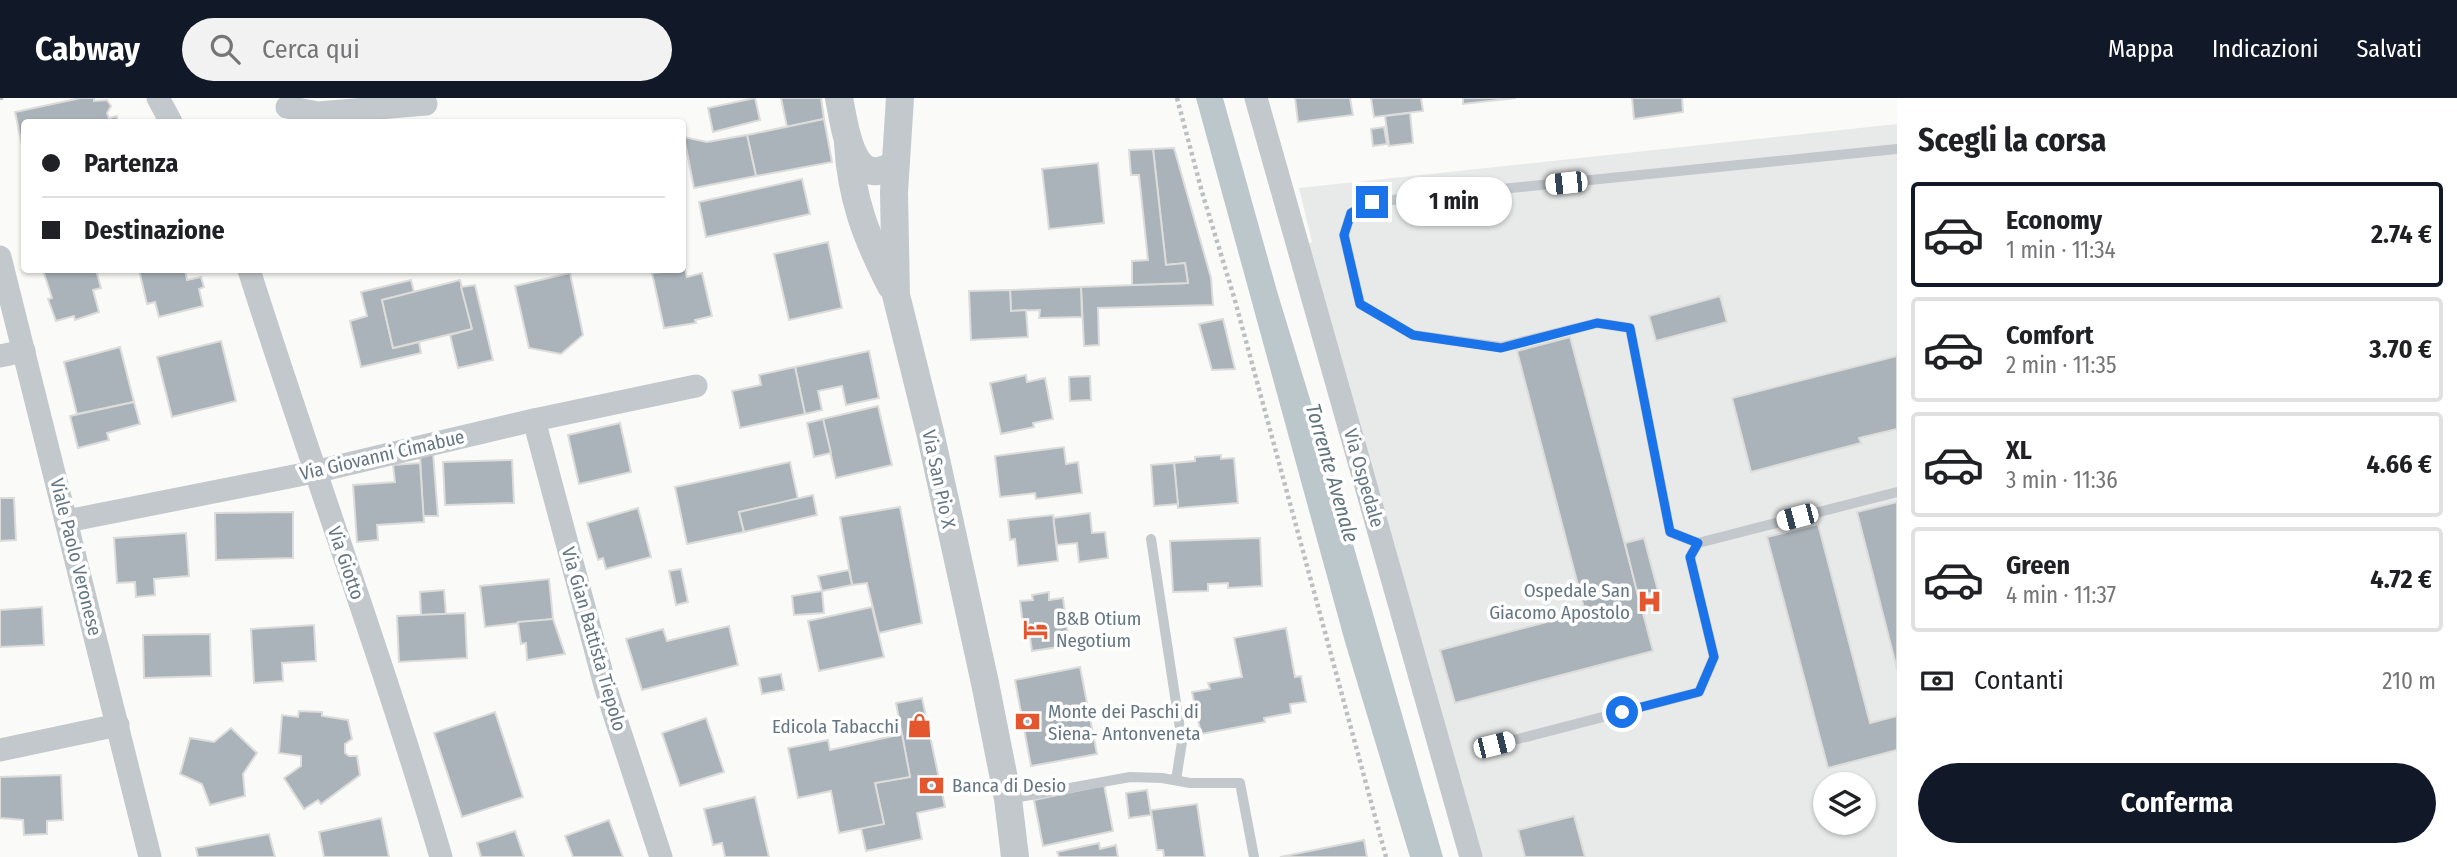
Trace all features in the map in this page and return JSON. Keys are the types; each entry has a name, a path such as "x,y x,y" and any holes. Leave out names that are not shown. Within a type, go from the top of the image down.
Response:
{"street":[{"path":"158,98 169,119"},
{"path":"839,98 855,198 869,239 896,295"},
{"name":"Via San Pio X","path":"900,98 895,164 896,295 930,432 1008,799 1015,857"},
{"name":"Via Ospedale","path":"1256,98 1471,857"},
{"path":"287,109 317,113 426,104"},
{"path":"848,143 858,163 868,171 879,173 895,164"},
{"name":"Viale Paolo Veronese","path":"0,257 150,857"},
{"name":"Via Giotto","path":"250,273 314,472 373,640 441,857"},
{"path":"0,356 23,351"},
{"name":"Via Giovanni Cimabue","path":"67,521 314,472 534,420 696,386"},
{"name":"Via Gian Battista Tiepolo","path":"534,420 606,689 661,857"},
{"path":"0,750 118,725"}],"lane":[{"path":"1897,149 1372,202 1351,213 1344,235 1360,304 1413,335 1501,348 1597,323 1630,328 1670,532 1698,543 1897,492"},
{"path":"1152,539 1182,742 1176,780"},
{"path":"1494,745 1699,692 1714,657 1690,557 1698,543"},
{"path":"1008,799 1130,777 1162,778 1189,783 1240,783 1254,857"}],"path":[{"path":"1177,98 1387,857"}],"shaded area":[{"name":"Ospedale San Giacomo Apostolo","path":"1897,124 1897,857 1476,857 1303,246 1312,242 1299,188"}],"water":[{"name":"Torrente Avenale","path":"1196,98 1223,98 1443,857 1410,857 1345,642"}],"building":[{"path":"81,98 94,98 94,101 107,100 111,106 107,113 109,118 117,116 118,119 21,119 21,140 15,112"},
{"path":"755,98 760,120 713,132 708,108"},
{"path":"781,98 821,98 824,119 787,127"},
{"path":"1295,98 1350,98 1353,115 1298,122"},
{"path":"1371,98 1421,98 1423,111 1374,117"},
{"path":"1463,98 1516,98 1463,104"},
{"path":"1632,98 1682,98 1683,112 1634,119"},
{"path":"1410,113 1413,143 1389,146 1385,116"},
{"path":"824,119 832,162 756,176 747,135"},
{"path":"1384,127 1387,144 1373,146 1371,129"},
{"path":"747,135 756,176 694,188 686,137 707,142"},
{"path":"1174,148 1211,278 1213,305 1098,308 1099,345 1084,346 1081,287 1188,283 1185,263 1166,265 1153,149"},
{"path":"1153,149 1166,265 1185,263 1188,283 1132,285 1132,261 1148,260 1139,175 1131,175 1129,150"},
{"path":"1098,163 1104,223 1049,229 1042,169"},
{"path":"802,179 810,214 706,237 699,202"},
{"path":"828,242 842,308 789,320 774,254"},
{"path":"44,273 97,273 101,288 93,290 99,312 75,320 74,316 56,321 48,299 52,298"},
{"path":"140,273 186,273 187,280 201,277 204,287 199,289 203,306 159,317 155,302 147,304"},
{"path":"570,273 583,335 561,354 529,348 515,286"},
{"path":"652,273 686,273 687,277 702,273 712,316 695,320 696,323 664,328"},
{"path":"411,280 414,292 382,300 393,348 419,342 421,353 361,367 350,321 367,316 361,292"},
{"path":"460,280 472,329 393,348 382,300"},
{"path":"475,285 493,360 458,368 450,335 472,329 461,287"},
{"path":"1081,287 1082,317 1039,318 1040,310 1011,311 1010,290"},
{"path":"1010,290 1011,311 1026,310 1028,337 971,340 969,291"},
{"path":"1720,296 1727,322 1656,341 1649,316"},
{"path":"1223,319 1235,369 1212,370 1199,324"},
{"path":"1570,337 1653,651 1455,703 1440,650 1585,612 1517,351"},
{"path":"221,341 236,401 172,417 157,357"},
{"path":"120,347 134,402 77,414 64,362"},
{"path":"869,351 879,398 846,405 842,386 818,391 822,410 805,414 795,367"},
{"path":"1897,356 1897,429 1859,438 1861,443 1751,472 1732,398"},
{"path":"795,367 805,414 740,428 732,391 761,385 759,375"},
{"path":"1026,375 1027,382 1045,378 1053,419 1033,423 1034,427 1001,434 990,383"},
{"path":"1090,376 1091,400 1070,401 1069,377"},
{"path":"134,402 140,424 107,433 109,440 78,448 70,416"},
{"path":"878,406 892,465 836,478 823,419"},
{"path":"823,419 831,453 814,457 807,423"},
{"path":"620,423 631,472 579,484 568,435"},
{"path":"1064,447 1066,464 1078,462 1082,493 1036,499 1035,493 1000,497 995,456"},
{"path":"433,453 438,516 423,516 420,454"},
{"path":"1221,455 1221,459 1234,458 1238,503 1178,508 1174,463 1195,461 1195,457"},
{"path":"512,460 514,503 445,505 443,462"},
{"path":"790,462 798,499 739,512 744,532 687,544 675,487"},
{"path":"420,463 424,522 377,525 378,540 357,542 353,485 395,482 393,465"},
{"path":"1174,463 1178,504 1154,506 1151,465"},
{"path":"813,495 817,515 744,532 739,512"},
{"path":"0,498 14,498 16,540 0,541"},
{"path":"1897,502 1897,669 1857,512"},
{"path":"900,507 922,623 879,633 867,583 852,585 840,517"},
{"path":"638,508 651,557 606,569 603,558 598,560 587,523"},
{"path":"293,512 293,558 216,560 215,513"},
{"path":"1090,513 1092,533 1105,532 1108,558 1079,562 1077,543 1057,545 1053,518"},
{"path":"1053,515 1058,561 1018,566 1015,539 1010,540 1008,520"},
{"path":"1818,524 1870,723 1897,716 1897,750 1828,768 1767,537"},
{"path":"186,533 189,576 154,579 155,595 136,597 135,582 117,583 114,538"},
{"path":"1260,538 1262,586 1228,588 1228,583 1208,584 1208,591 1173,592 1170,541"},
{"path":"1644,538 1658,591 1638,596 1625,543"},
{"path":"681,569 688,602 676,605 669,571"},
{"path":"849,570 852,585 822,591 818,576"},
{"path":"549,579 553,619 485,627 480,586"},
{"path":"444,590 446,614 421,615 420,592"},
{"path":"822,591 824,613 794,615 792,596"},
{"path":"1049,592 1049,600 1063,598 1069,641 1057,643 1058,647 1032,651 1028,624 1023,625 1020,601 1033,600 1032,595"},
{"path":"42,607 44,645 0,647 0,610"},
{"path":"872,607 884,657 819,671 808,621"},
{"path":"465,613 467,658 399,662 397,616"},
{"path":"553,619 565,654 527,660 526,643 521,644 518,622"},
{"path":"314,625 316,661 282,663 283,681 254,683 251,629"},
{"path":"729,626 738,665 642,690 626,639 663,629 667,641"},
{"path":"1286,628 1295,677 1301,676 1306,702 1290,704 1291,713 1264,718 1265,722 1201,734 1192,692 1210,689 1208,683 1242,677 1234,638"},
{"path":"210,634 211,676 144,678 143,635"},
{"path":"1080,667 1097,754 1031,766 1015,680"},
{"path":"781,674 784,690 762,694 759,678"},
{"path":"922,698 945,807 917,813 922,839 866,851 861,828 884,824 875,783 910,777 896,703"},
{"path":"299,711 322,712 322,716 348,720 352,739 345,744 345,753 357,756 360,775 321,804 318,800 304,809 284,778 301,766 301,756 279,753 282,715 298,717"},
{"path":"495,712 523,797 462,817 434,733"},
{"path":"706,718 724,772 680,786 662,733"},
{"path":"231,728 257,753 243,774 245,796 210,805 202,784 180,774 190,738 214,742"},
{"path":"902,734 910,777 875,783 884,824 839,833 831,791 798,798 788,748 828,740 830,750"},
{"path":"61,775 63,820 47,821 47,834 24,835 23,820 0,818 0,777"},
{"path":"1104,785 1113,831 1043,846 1034,800"},
{"path":"1147,790 1151,815 1129,818 1126,793"},
{"path":"755,797 769,857 725,857 722,843 713,845 704,809"},
{"path":"1197,804 1205,857 1164,857 1163,850 1157,850 1151,810"},
{"path":"1574,816 1585,857 1525,857 1518,830"},
{"path":"381,818 389,857 324,857 319,832"},
{"path":"609,820 623,857 573,857 565,836"},
{"path":"515,831 524,857 481,857 477,843"},
{"path":"269,834 275,857 198,857 196,848"},
{"path":"1364,840 1367,857 1280,857"},
{"path":"1099,843 1100,849 1116,845 1118,857 1059,857 1057,852"}],"place":[{"name":"Ospedale San Giacomo Apostolo","path":"1650,601"},
{"name":"B&B Otium Negotium","path":"1036,629"},
{"name":"Monte dei Paschi di Siena- Antonveneta","path":"1028,722"},
{"name":"Edicola Tabacchi","path":"919,726"},
{"name":"Banca di Desio","path":"932,785"}],"route":[{"path":"1372,202 1351,213 1344,235 1360,304 1413,335 1501,348 1597,323 1630,328 1670,532 1698,543 1690,557 1714,657 1699,692 1622,712"}]}
